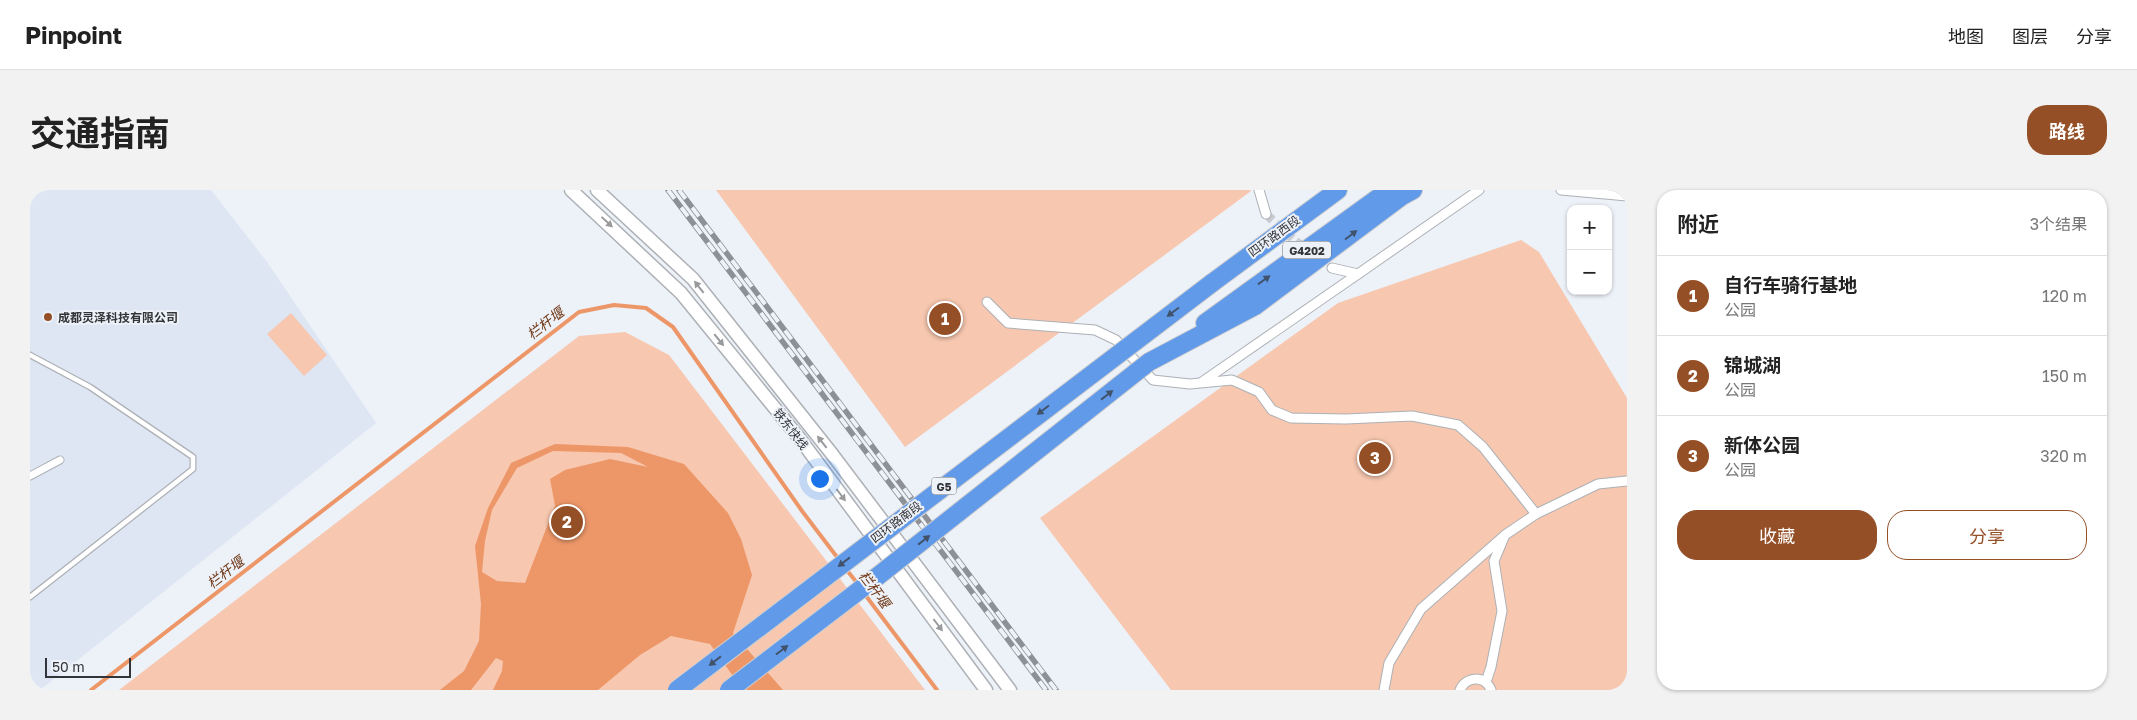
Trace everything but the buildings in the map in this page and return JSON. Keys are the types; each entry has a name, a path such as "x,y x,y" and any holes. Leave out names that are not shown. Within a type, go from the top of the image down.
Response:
{"highway":[{"name":"G5","path":"1234,265 1317,190"},
{"name":"四环路西段","path":"1212,283 1338,190"},
{"name":"G5","path":"730,690 1149,362 1255,306 1404,192"},
{"name":"G4202","path":"1149,362 1224,309 1404,192"},
{"name":"四环路南段","path":"677,690 1212,283"}],"main road":[{"name":"铁东快线","path":"571,190 681,293 800,439 986,690"},
{"name":"铁东快线","path":"598,190 693,279 832,454 1010,690"}],"street":[{"path":"1259,190 1266,214"},
{"path":"1200,383 1479,190"},
{"path":"1561,190 1627,196"},
{"path":"1332,268 1358,274"},
{"path":"987,302 1008,323 1095,330 1116,340 1153,380 1190,384 1232,380 1259,392 1272,410 1291,418 1346,419 1412,416 1458,425 1483,447 1536,514"},
{"path":"30,476 60,460"},
{"path":"1384,690 1389,663 1421,609 1505,535 1536,514 1598,484 1627,481"},
{"path":"1460,690 1470,679 1476,678 1489,686 1502,611 1494,561 1505,535"}],"lane":[{"path":"30,355 90,387 194,457 195,462 193,469 30,597"}],"shaded area":[{"path":"30,190 211,190 267,262 376,423 40,690 30,690"},
{"path":"716,190 1250,190 1251,191 905,447"},
{"path":"1521,240 1539,252 1627,398 1627,690 1171,690 1040,518 1338,303"},
{"path":"291,313 327,355 304,376 267,334"},
{"path":"625,332 669,355 925,690 119,690 579,336"},
{"path":"555,444 628,447 684,464 728,513 741,539 752,575 733,633 783,690 743,690 710,644 671,636 640,655 598,690 493,690 502,671 503,661 496,658 471,690 440,690 464,671 479,641 481,604 475,546 488,508 511,463","holes":["553,451 621,453 648,467 610,459 565,470 550,479 555,506 525,583 497,581 482,572 485,541 492,510 517,468"]}],"waterway":[{"name":"栏杆堰","path":"91,690 579,312 614,305 646,308 673,327 802,511 840,561"},
{"name":"栏杆堰","path":"845,568 858,584"},
{"name":"栏杆堰","path":"863,592 937,690"}],"tunnel":[{"path":"1266,214 1295,241 1308,250"}],"railway":[{"path":"668,190 1046,690"},
{"path":"679,190 1056,690"}],"place":[{"name":"成都灵泽科技有限公司","path":"48,317"},
{"name":"自行车骑行基地","path":"945,319"},
{"name":"新体公园","path":"1375,458"},
{"name":"锦城湖","path":"567,522"}]}
